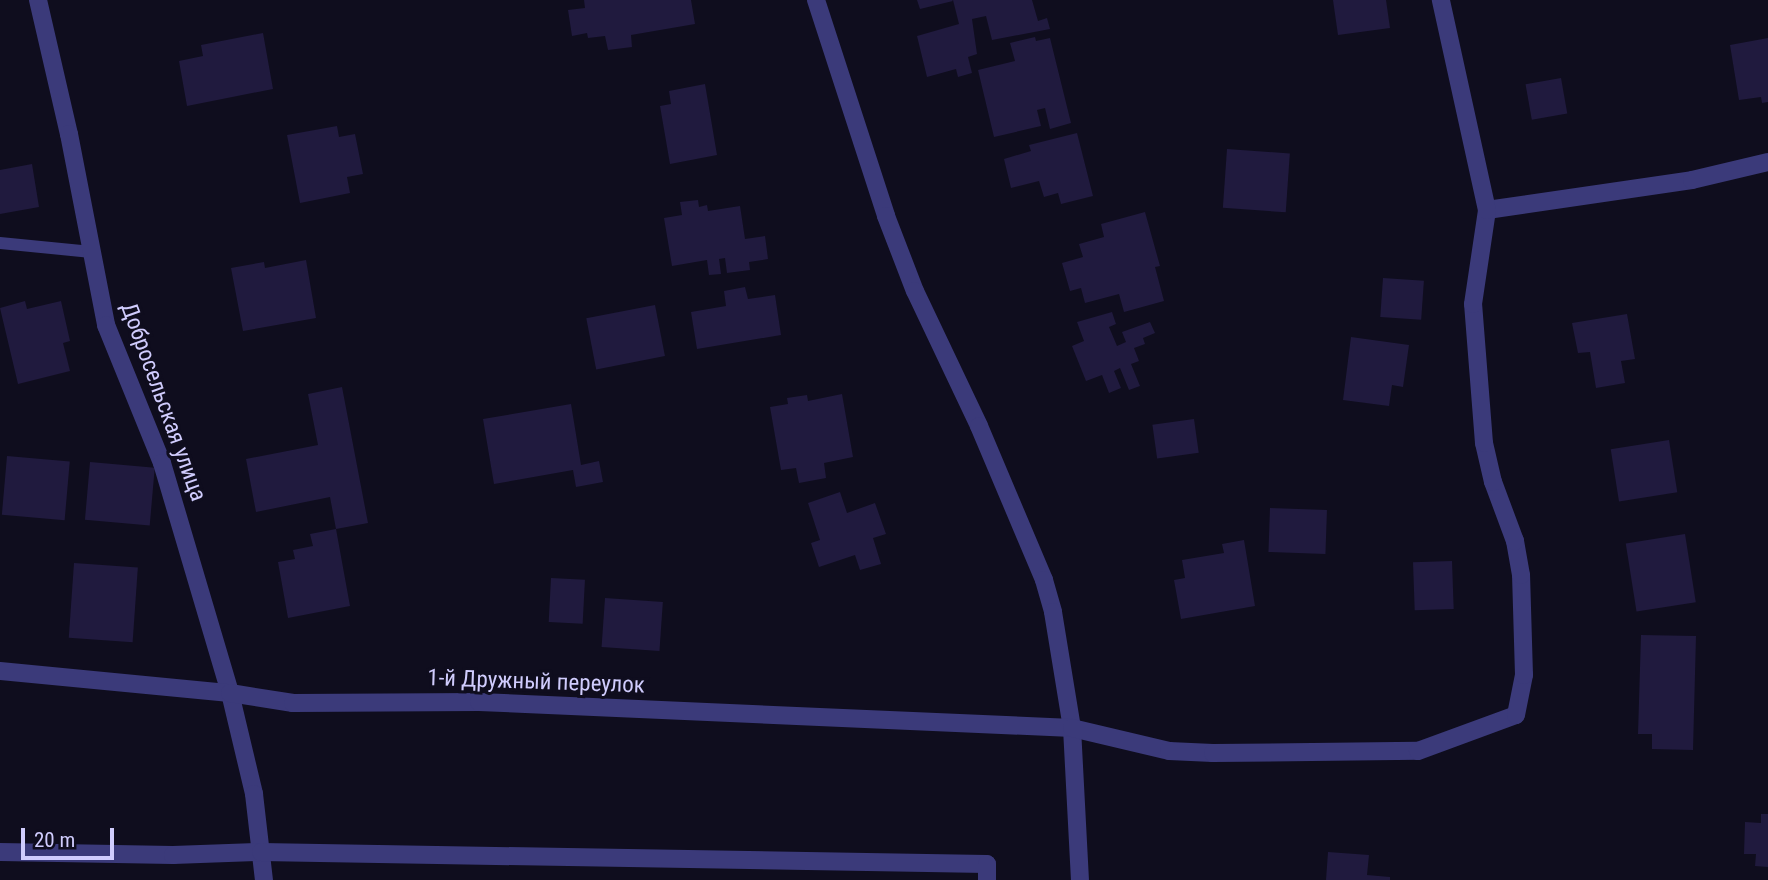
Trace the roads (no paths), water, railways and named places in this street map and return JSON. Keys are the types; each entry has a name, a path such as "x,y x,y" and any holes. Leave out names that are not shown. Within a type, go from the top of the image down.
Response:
{"street":[{"name":"Добросельская улица","path":"38,0 69,134 106,325 162,463 230,693 254,794 264,880"},
{"path":"816,0 886,216 915,291 979,426 1044,580 1053,612 1072,728 1080,880"},
{"path":"1441,0 1487,210 1692,180 1768,162"},
{"name":"1-й Дружный переулок","path":"0,671 230,693 293,703 479,702 1072,728 1169,751 1418,751 1516,715 1524,674 1521,575 1515,541 1493,482 1484,443 1474,304 1487,210"},
{"path":"0,852 173,855 261,852 986,864 986,880"}],"lane":[{"path":"0,243 92,253"}]}
